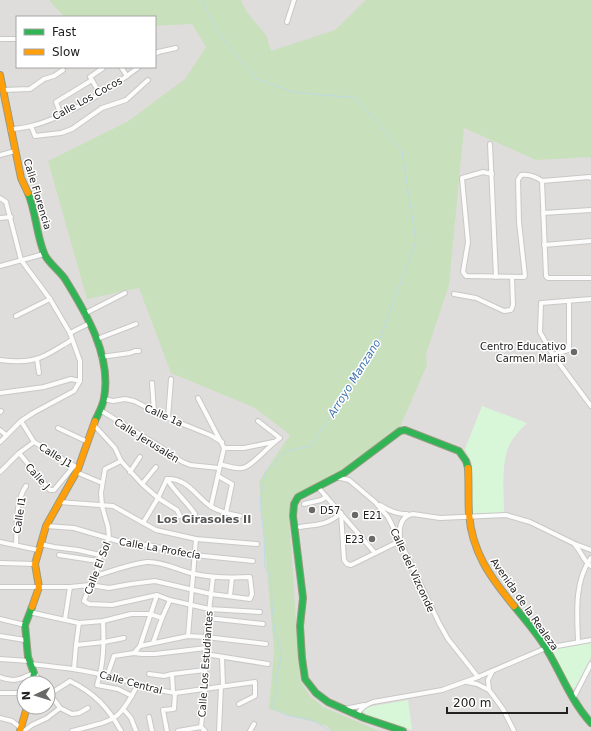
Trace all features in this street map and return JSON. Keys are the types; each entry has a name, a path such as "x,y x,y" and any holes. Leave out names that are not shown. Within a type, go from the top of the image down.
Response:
{"street":[{"path":"287,22 294,0"},
{"path":"0,39 16,39"},
{"path":"156,53 176,48"},
{"path":"100,94 90,77 103,68"},
{"path":"122,68 127,76"},
{"name":"Calle Los Cocos","path":"10,130 32,126 60,115 117,84 137,68"},
{"path":"2,92 30,89 44,79 54,76 63,70"},
{"name":"Calle Florencia","path":"0,77 21,178 34,209 44,254 64,277 90,324 97,339 105,378 104,399 88,442 76,469 46,526 34,564"},
{"path":"60,115 56,102 92,80"},
{"path":"32,126 35,136 61,133 72,129 102,108 126,100 148,80"},
{"path":"490,144 496,276"},
{"path":"0,155 15,151"},
{"path":"492,174 483,172 462,178 468,242 462,272 466,276 524,277 525,274 519,222 518,180 521,175 527,174 537,177 542,181 591,178"},
{"path":"542,181 544,245 547,277 591,278"},
{"path":"0,198 6,202 21,260 50,299 70,332 80,361 80,381 74,391 21,421 0,442"},
{"path":"543,213 591,210"},
{"path":"0,218 11,217"},
{"path":"544,245 591,242"},
{"path":"0,266 44,254"},
{"path":"454,294 476,298 504,311 511,310 513,305 512,277"},
{"path":"84,314 125,293"},
{"path":"16,316 50,299"},
{"path":"591,299 542,302 540,304 540,332 553,355 591,406"},
{"path":"553,355 568,350 569,348 569,301"},
{"path":"70,332 90,324"},
{"path":"97,339 136,324"},
{"path":"0,360 11,361 37,359 72,340"},
{"path":"101,357 139,351"},
{"path":"37,359 39,373"},
{"path":"0,393 44,387 71,379 80,381"},
{"path":"168,418 171,379"},
{"path":"152,383 154,411"},
{"path":"198,398 224,448 211,506"},
{"name":"Calle 1a","path":"104,399 113,401 125,399 134,401 168,418 210,435 222,442"},
{"name":"Calle Jerusalén","path":"100,410 164,449 174,457 190,465 242,468 248,466 273,442"},
{"path":"0,472 19,453 34,442 21,421"},
{"path":"224,448 244,448 273,442 280,438 258,421"},
{"path":"94,425 115,448 121,461 130,472 158,498 177,510 180,516"},
{"path":"58,428 88,442"},
{"path":"0,430 6,436"},
{"name":"Avenida de la Realeza","path":"348,471 400,431 405,430 459,451 463,455 468,470 470,517 473,540 484,564 496,583 546,648 572,699 591,723"},
{"name":"Calle J1","path":"34,442 76,469 102,483"},
{"name":"Calle J","path":"19,453 50,490 54,490 76,469"},
{"path":"130,472 140,457"},
{"name":"Calle El Sol","path":"121,461 105,469 102,483 102,506 108,527 109,538 100,555 96,576 90,585 84,601 89,604 112,605 157,595"},
{"path":"142,484 156,467"},
{"path":"349,480 347,475 348,471 298,497 294,504 293,516 302,598 300,626 305,679 316,693 328,702 342,709 403,731"},
{"path":"218,476 232,484 226,513"},
{"name":"Calle del Vizconde","path":"336,477 349,480 375,502 388,517 439,623 448,639 478,677"},
{"path":"167,478 175,478 188,485 211,506 226,513 240,516"},
{"path":"143,523 158,498 167,478"},
{"path":"167,478 172,488 186,501 195,514"},
{"name":"Calle I1","path":"16,545 19,503 21,493 26,486"},
{"path":"317,486 375,553"},
{"path":"304,504 321,500 326,497"},
{"path":"59,502 113,506 156,530 196,539 257,544"},
{"path":"375,502 390,511 400,514 413,514 440,518 506,515 530,522 575,544 591,550"},
{"path":"341,513 344,560 347,564 351,565 400,541 399,531 402,521 406,516 413,514"},
{"path":"300,526 327,523 341,513"},
{"name":"Calle La Profecía","path":"46,526 74,528 128,544 148,545 194,555 253,561"},
{"path":"188,636 196,539"},
{"path":"0,542 16,545 78,550 100,555"},
{"path":"575,544 589,565"},
{"path":"59,555 98,561"},
{"path":"578,642 578,594 581,579 589,565 591,558"},
{"path":"0,587 70,587 90,585 109,588 155,581 211,594 250,599 252,594 250,577 232,578 193,574 159,563 147,562 96,576"},
{"path":"0,563 34,564 39,587 25,626 25,640 28,657 34,673 16,680 8,681 0,677"},
{"name":"Calle Los Estudiantes","path":"201,727 205,689 206,637 214,577"},
{"path":"230,596 232,578"},
{"path":"65,619 70,587"},
{"path":"134,652 140,646 157,595 170,600 209,609 260,612"},
{"path":"154,643 162,618 170,600"},
{"path":"29,612 79,623 103,621 131,614 150,614 162,618"},
{"path":"208,618 263,624"},
{"path":"0,619 25,626"},
{"path":"103,621 104,642 97,685 118,690 132,696"},
{"path":"74,669 79,623"},
{"path":"0,636 25,640"},
{"path":"140,646 188,636 266,644"},
{"path":"76,645 124,638"},
{"path":"342,709 365,705 372,702 433,692 478,677 546,648 591,640"},
{"path":"107,676 114,656 134,652 142,654 155,654 206,648"},
{"path":"206,654 268,664"},
{"path":"219,731 222,657"},
{"name":"Calle Central","path":"0,659 100,674 162,691 174,692 255,682 255,696 239,704"},
{"path":"572,699 591,664"},
{"path":"149,674 164,676 205,670"},
{"path":"489,690 488,680 492,671"},
{"path":"167,731 163,710 174,709 172,674"},
{"path":"56,689 70,681 98,699 114,719 120,731"},
{"path":"464,682 477,684 489,690 503,709 514,731"},
{"path":"72,731 85,729 114,719 124,710 138,684"},
{"path":"0,693 16,693"},
{"path":"56,703 60,708 74,714 88,708"},
{"path":"358,715 365,705"},
{"path":"22,730 47,718 60,708"},
{"path":"124,710 131,718 136,731"},
{"path":"22,730 25,715"},
{"path":"0,718 12,721 22,730"},
{"path":"149,718 152,731"},
{"path":"250,731 254,724"},
{"path":"178,731 201,727 206,731"}],"shaded area":[{"path":"0,0 591,0 591,731 0,731"},
{"path":"471,690 474,692 476,690 495,705 489,711 467,695"}],"green space":[{"path":"49,0 241,0 246,11 266,35 271,51 335,30 366,0 591,0 591,157 536,160 464,128 449,285 426,354 427,365 400,427 341,471 295,494 290,502 289,517 300,680 310,696 323,707 379,731 331,731 327,726 269,709 274,650 259,481 290,435 255,408 171,373 139,288 87,299 48,161 127,122 185,79 206,47 192,24 156,26 156,16 63,16"},
{"path":"482,406 527,423 511,441 504,464 504,515 472,514 472,463 465,449"},
{"path":"591,643 591,657 576,686 573,689 570,688 552,655 552,650 556,647"},
{"path":"408,700 412,730 365,715 363,712 364,709 368,707"}],"waterway":[{"name":"Arroyo Manzano","path":"202,0 217,31 255,78 293,92 356,98 402,151 416,241 379,341 311,446 286,451 265,473 260,503 264,536 265,568 271,574 275,633 282,653 276,678 278,690 271,707 286,715 315,721 329,731"}],"traffic: fast":[{"path":"28,193 33,208 39,238 46,256 50,263 65,279 73,292 89,321 101,351 105,382 102,407 95,421"},
{"path":"403,731 364,718 328,702 316,693 305,679 300,626 303,598 293,516 294,504 298,497 344,473 400,431 405,430 459,451 466,461 468,468"},
{"path":"514,606 536,633 572,697 591,723"},
{"path":"32,607 25,625 28,657 34,675"}],"traffic: slow":[{"path":"0,75 21,178 28,193"},
{"path":"32,607 39,587 35,564 46,526 78,469 95,421"},
{"path":"468,468 469,514 474,540 478,552 490,574 514,606"},
{"path":"20,731 25,715"}],"place":[{"name":"Centro Educativo Carmen Maria","path":"574,352"},
{"name":"D57","path":"312,510"},
{"name":"E21","path":"355,515"},
{"name":"E23","path":"372,539"}],"district":[{"name":"Los Girasoles II","path":"204,519"}]}
